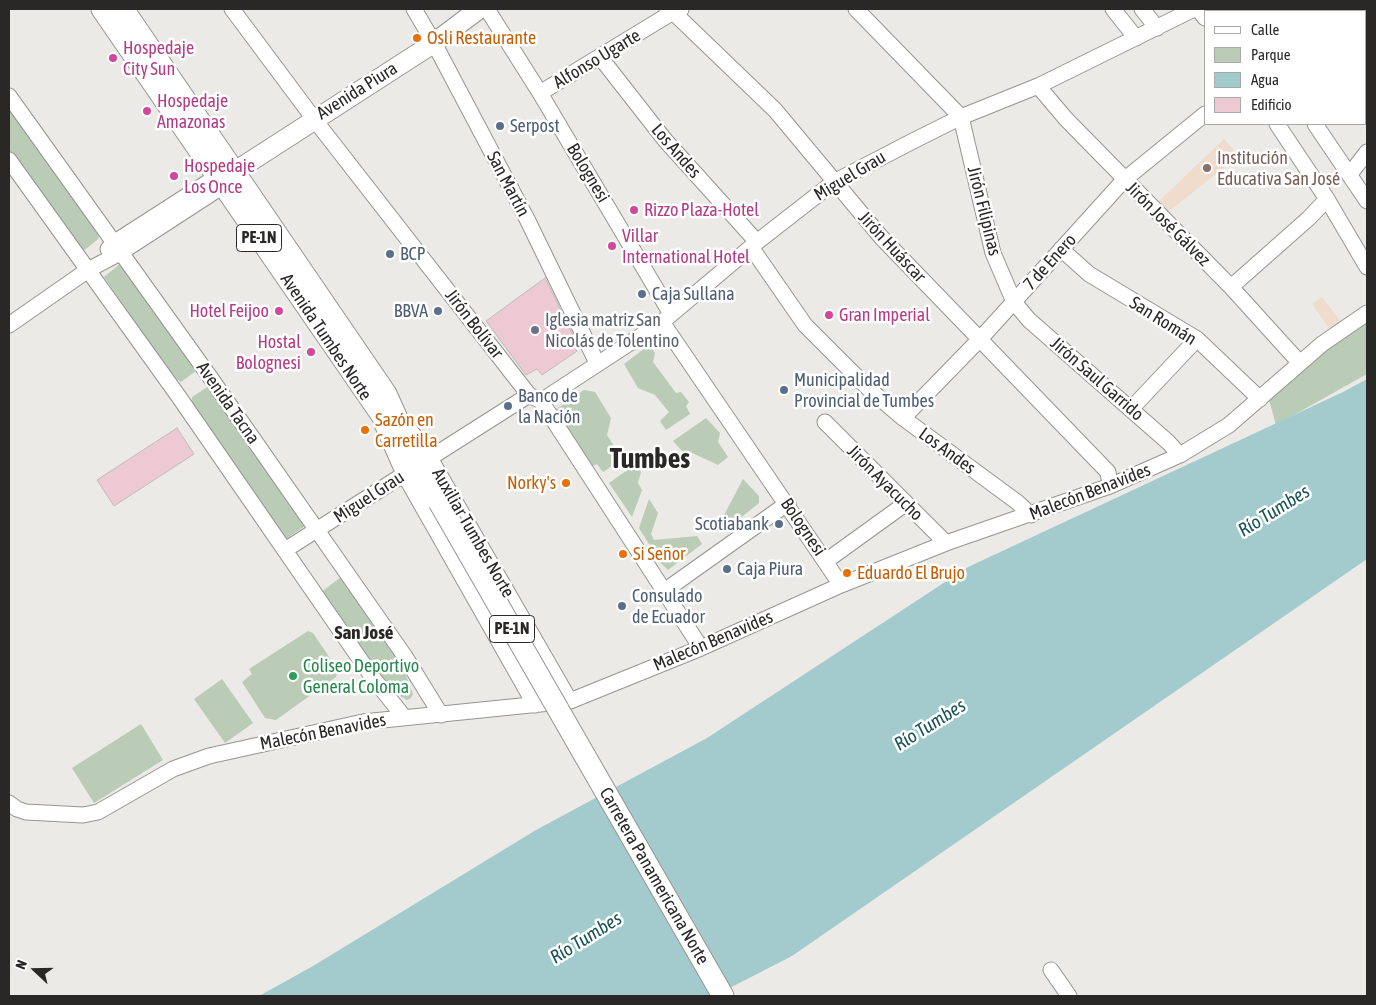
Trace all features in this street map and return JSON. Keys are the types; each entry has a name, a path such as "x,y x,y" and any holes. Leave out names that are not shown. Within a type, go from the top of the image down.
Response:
{"highway":[{"name":"Avenida Tumbes Norte","path":"102,9 224,178 379,400 584,756"},
{"name":"Avenida Tumbes Norte","path":"122,9 224,178"},
{"name":"Carretera Panamericana Norte","path":"584,756 723,996"}],"main road":[{"name":"Avenida Piura","path":"224,178 434,43 479,9"}],"street":[{"name":"Jirón Bolívar","path":"232,9 314,119 535,398 701,648"},
{"name":"San Martín","path":"414,9 434,43 527,220 597,363"},
{"name":"Bolognesi","path":"487,9 540,93 666,318 842,584"},
{"path":"856,9 961,118"},
{"path":"1113,9 1136,38"},
{"path":"1142,9 1157,28"},
{"name":"Miguel Grau","path":"285,550 417,466 597,363 666,318 754,244 834,182 961,118 1038,86 1194,9"},
{"name":"Alfonso Ugarte","path":"540,93 674,10"},
{"name":"Jirón Huáscar","path":"674,10 775,110 881,237 981,338 1108,472 1110,486"},
{"name":"Los Andes","path":"600,57 665,140 754,244 805,325 869,389 904,418 1017,502 1031,515"},
{"name":"Jirón José Gálvez","path":"1038,86 1066,119 1231,287 1300,362"},
{"name":"Avenida Tacna","path":"9,96 404,655 441,715"},
{"name":"7 de Enero","path":"904,418 981,338 1124,180 1204,115"},
{"name":"Jirón Filipinas","path":"961,118 992,253 1014,302"},
{"path":"1278,125 1327,199 1367,267"},
{"path":"1316,125 1367,201"},
{"path":"1350,174 1367,152"},
{"name":"Avenida Tacna","path":"9,160 368,670 404,717"},
{"name":"Avenida Piura","path":"9,325 117,248 224,178"},
{"path":"1231,287 1309,218 1327,199"},
{"name":"San Román","path":"1061,249 1089,274 1197,339 1260,399"},
{"name":"Jirón Saul Garrido","path":"1014,302 1029,320 1131,408 1180,455"},
{"name":"Malecón Benavides","path":"9,803 17,809 26,812 83,815 98,812 173,769 209,756 363,722 570,701 701,648 842,584 946,544 1110,486 1180,455 1229,425 1322,344 1367,313"},
{"path":"1131,408 1197,339"},
{"name":"Jirón Ayacucho","path":"825,422 946,544"},
{"name":"Auxiliar Tumbes Norte","path":"417,466 570,701"},
{"name":"Auxiliar Tumbes Norte","path":"417,466 535,705"},
{"path":"663,592 788,503"},
{"path":"826,561 905,504"},
{"path":"1051,970 1069,996"}],"shaded area":[{"name":"Institución Educativa San José","path":"1224,139 1239,156 1168,212 1159,201"},
{"path":"1322,297 1343,324 1331,331 1312,304"}],"green space":[{"path":"9,108 99,235 98,239 81,253 9,154"},
{"path":"121,263 197,367 196,371 181,382 172,376 104,277"},
{"path":"1367,323 1367,374 1276,425 1268,396 1344,333"},
{"path":"649,345 655,353 653,362 676,393 681,392 689,402 686,406 690,414 666,430 660,421 669,412 655,395 638,388 624,364"},
{"path":"206,388 214,390 305,526 286,539 191,406 192,397"},
{"path":"584,390 595,392 611,418 607,435 614,446 624,449 628,455 603,472 597,464 589,468 555,410"},
{"path":"706,418 720,433 718,442 728,457 718,465 688,451 683,452 673,441"},
{"path":"636,464 641,472 638,483 642,490 632,517 609,483"},
{"path":"743,479 759,496 759,503 734,523 721,521"},
{"path":"649,499 658,513 651,534 654,540 697,536 702,544 668,570 661,563 639,528"},
{"path":"341,577 401,662 413,694 411,698 407,700 402,697 378,676 320,593"},
{"name":"Coliseo Deportivo General Coloma","path":"308,631 313,633 338,670 336,677 276,720 265,718 242,682 252,674 249,669"},
{"path":"222,679 253,723 225,743 194,699"},
{"path":"141,724 163,760 94,803 72,768"}],"water":[{"name":"Río Tumbes","path":"1367,379 1367,559 792,956 714,996 259,996 313,966 536,830 707,738 968,567 1343,392"}],"building":[{"name":"Iglesia matriz San Nicolás de Tolentino","path":"545,278 577,343 573,345 577,351 542,375 537,369 526,375 486,321"},
{"path":"177,428 194,454 114,506 97,480"}],"place":[{"name":"Osli Restaurante","path":"417,38"},
{"name":"Hospedaje City Sun","path":"113,58"},
{"name":"Hospedaje Amazonas","path":"147,111"},
{"name":"Serpost","path":"500,126"},
{"name":"Institución Educativa San José","path":"1207,168"},
{"name":"Hospedaje Los Once","path":"174,176"},
{"name":"Rizzo Plaza-Hotel","path":"634,210"},
{"name":"Villar International Hotel","path":"612,246"},
{"name":"BCP","path":"390,254"},
{"name":"Caja Sullana","path":"642,294"},
{"name":"Hotel Feijoo","path":"279,311"},
{"name":"BBVA","path":"438,311"},
{"name":"Gran Imperial","path":"829,315"},
{"name":"Iglesia matriz San Nicolás de Tolentino","path":"535,330"},
{"name":"Hostal Bolognesi","path":"311,352"},
{"name":"Municipalidad Provincial de Tumbes","path":"784,390"},
{"name":"Banco de la Nación","path":"508,406"},
{"name":"Sazón en Carretilla","path":"365,430"},
{"name":"Norky's","path":"566,483"},
{"name":"Scotiabank","path":"779,524"},
{"name":"Si Señor","path":"623,554"},
{"name":"Caja Piura","path":"727,569"},
{"name":"Eduardo El Brujo","path":"847,573"},
{"name":"Consulado de Ecuador","path":"622,606"},
{"name":"Coliseo Deportivo General Coloma","path":"293,676"}],"district":[{"name":"Tumbes","path":"650,459"},
{"name":"San José","path":"364,633"}]}
